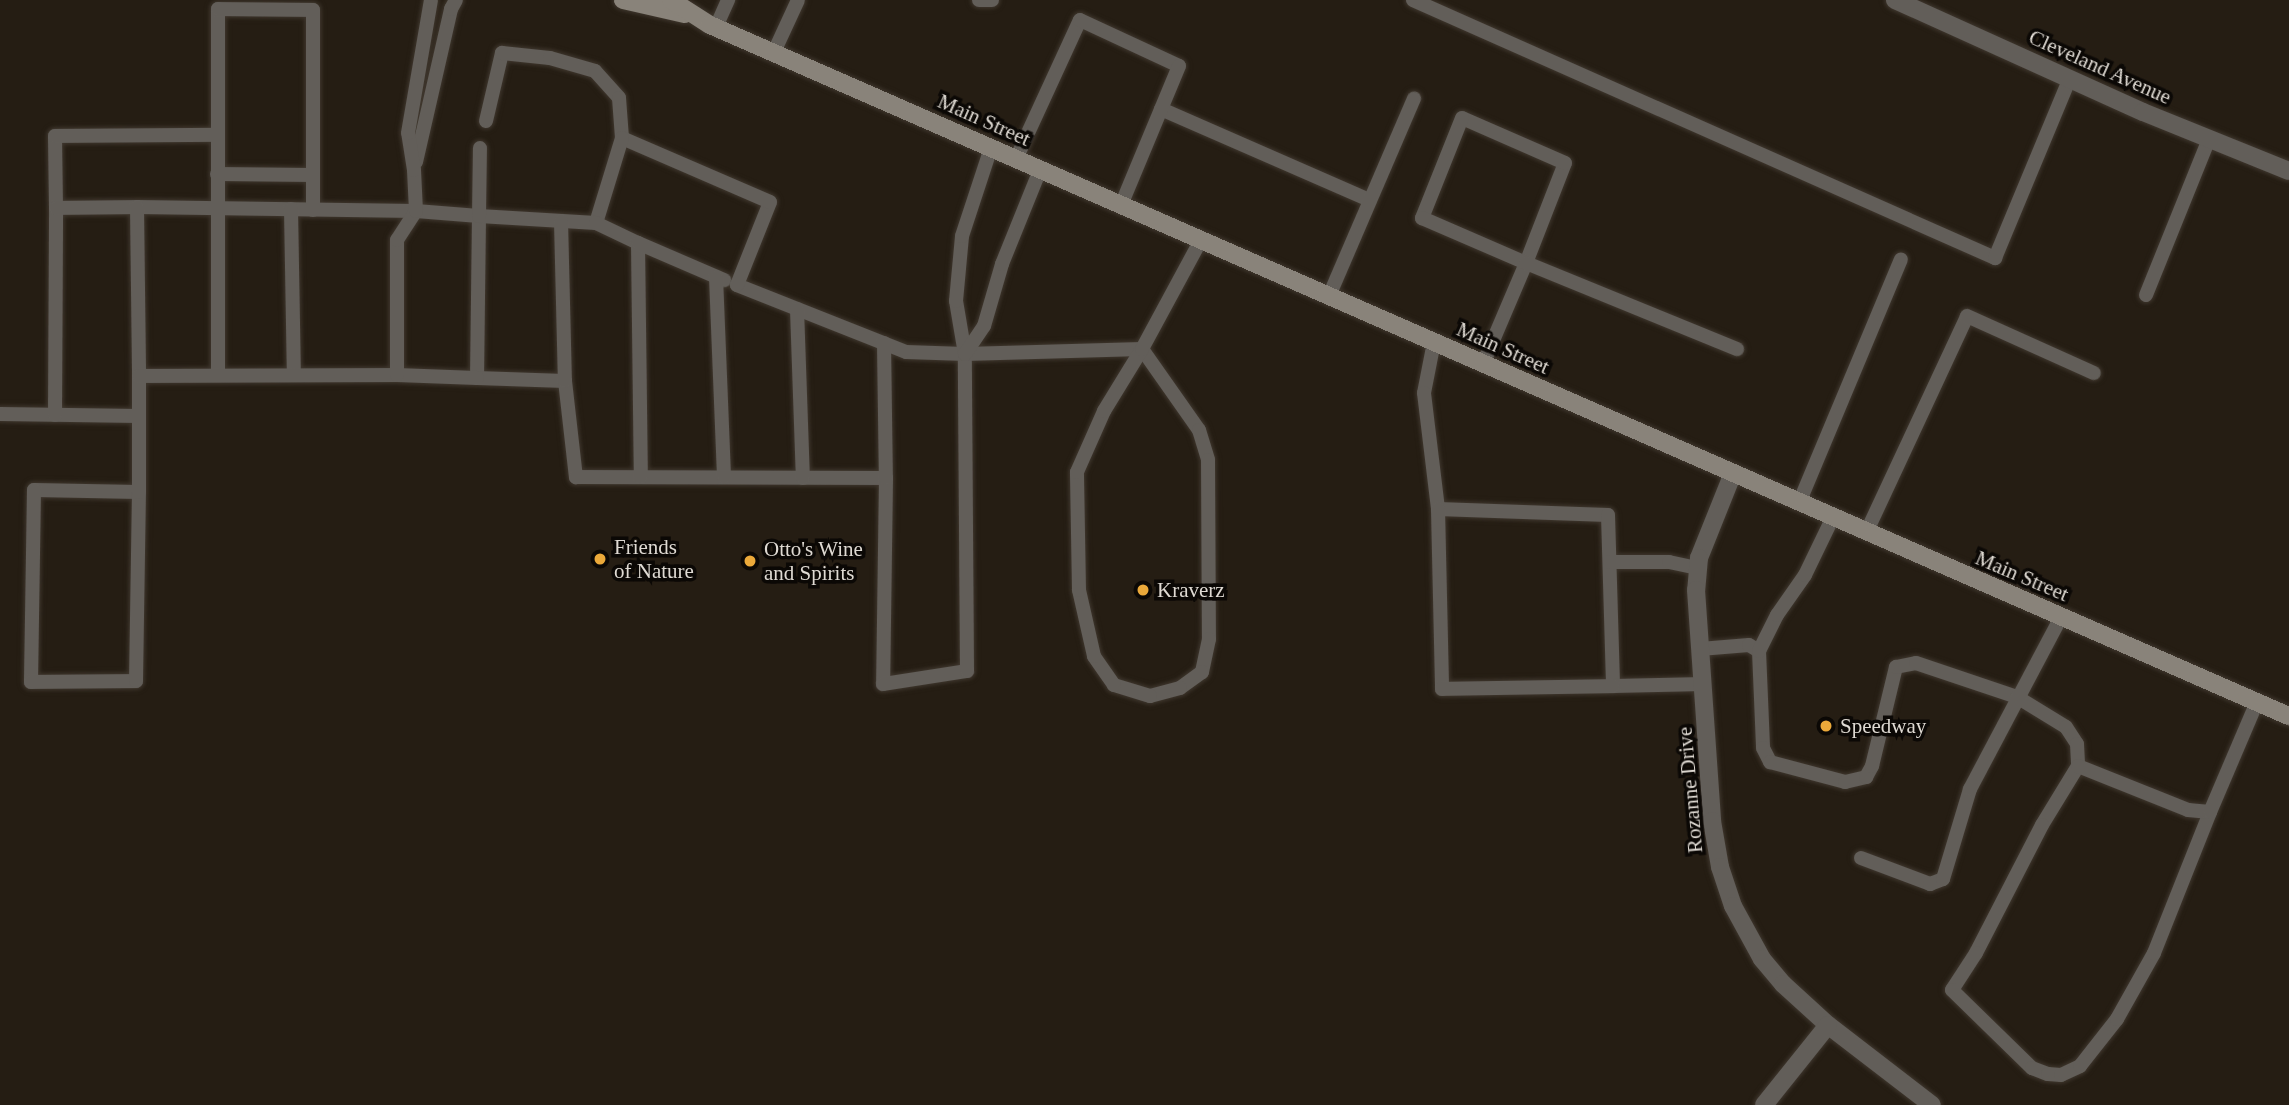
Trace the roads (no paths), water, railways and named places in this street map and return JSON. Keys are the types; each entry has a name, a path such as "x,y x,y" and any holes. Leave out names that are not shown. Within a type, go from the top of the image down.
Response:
{"main road":[{"name":"Main Street","path":"671,0 708,22 1040,170 2289,716"},
{"name":"Main Street","path":"629,1 708,22"}],"street":[{"name":"Cleveland Avenue","path":"1895,0 2289,172"},
{"name":"Rozanne Drive","path":"1733,473 1699,558 1698,568 1700,649 1712,821 1720,867 1733,905 1762,959 1783,984 1828,1025 1932,1105"},
{"path":"1764,1105 1828,1025"}],"lane":[{"path":"397,375 397,240 416,211 414,170 408,133 431,0"},
{"path":"414,170 451,9 456,0"},
{"path":"708,22 728,0"},
{"path":"774,52 798,0"},
{"path":"979,0 992,0"},
{"path":"1413,0 1994,258 2070,78"},
{"path":"218,374 218,9 313,10 313,210"},
{"path":"1016,159 1080,20 1179,66 1121,205"},
{"path":"486,121 502,53 550,58 595,71 619,98 622,138 597,223"},
{"path":"1329,296 1414,99"},
{"path":"1161,109 1369,200"},
{"path":"1483,364 1526,263 1565,163 1462,118 1422,218 1526,263 1737,349"},
{"path":"55,415 55,136 217,135"},
{"path":"622,138 770,202 737,285"},
{"path":"2146,295 2209,139"},
{"path":"477,378 480,148"},
{"path":"884,344 886,478 883,684 967,671 965,354 956,301 962,236 991,148"},
{"path":"965,354 984,326 1002,264 1040,170"},
{"path":"217,174 313,175"},
{"path":"137,207 139,492 136,681 31,682 34,490 139,492"},
{"path":"56,208 416,211 597,223 737,285 906,352 965,354 1142,349"},
{"path":"291,209 294,373"},
{"path":"561,221 565,381 576,477 886,478"},
{"path":"1142,349 1199,430 1208,460 1209,639 1202,672 1180,688 1150,695 1114,685 1094,656 1079,577 1077,472 1104,411 1142,349 1201,240"},
{"path":"638,243 641,477"},
{"path":"1799,503 1901,259"},
{"path":"716,276 724,477"},
{"path":"797,309 803,478"},
{"path":"1866,533 1967,316 2094,373"},
{"path":"1434,342 1424,393 1438,509 1441,689 1704,684"},
{"path":"139,376 294,373 565,381"},
{"path":"0,414 139,416"},
{"path":"1438,509 1608,515 1613,686"},
{"path":"1833,517 1805,575 1777,615 1759,651 1763,748 1770,762 1845,782 1866,777 1872,766 1895,667 1916,663 2017,698 2066,727 2077,744 2078,766 2042,825 1976,953 1952,990 2032,1069 2061,1075 2080,1066 2117,1018 2154,953 2257,702"},
{"path":"1610,562 1669,562 1698,568"},
{"path":"1861,859 1930,884 1943,879 1970,789 2061,617"},
{"path":"1700,649 1749,645 1759,651"},
{"path":"2078,766 2188,810 2210,812"}],"place":[{"name":"Friends of Nature","path":"600,559"},
{"name":"Otto's Wine and Spirits","path":"750,561"},
{"name":"Kraverz","path":"1143,590"},
{"name":"Speedway","path":"1826,726"}]}
